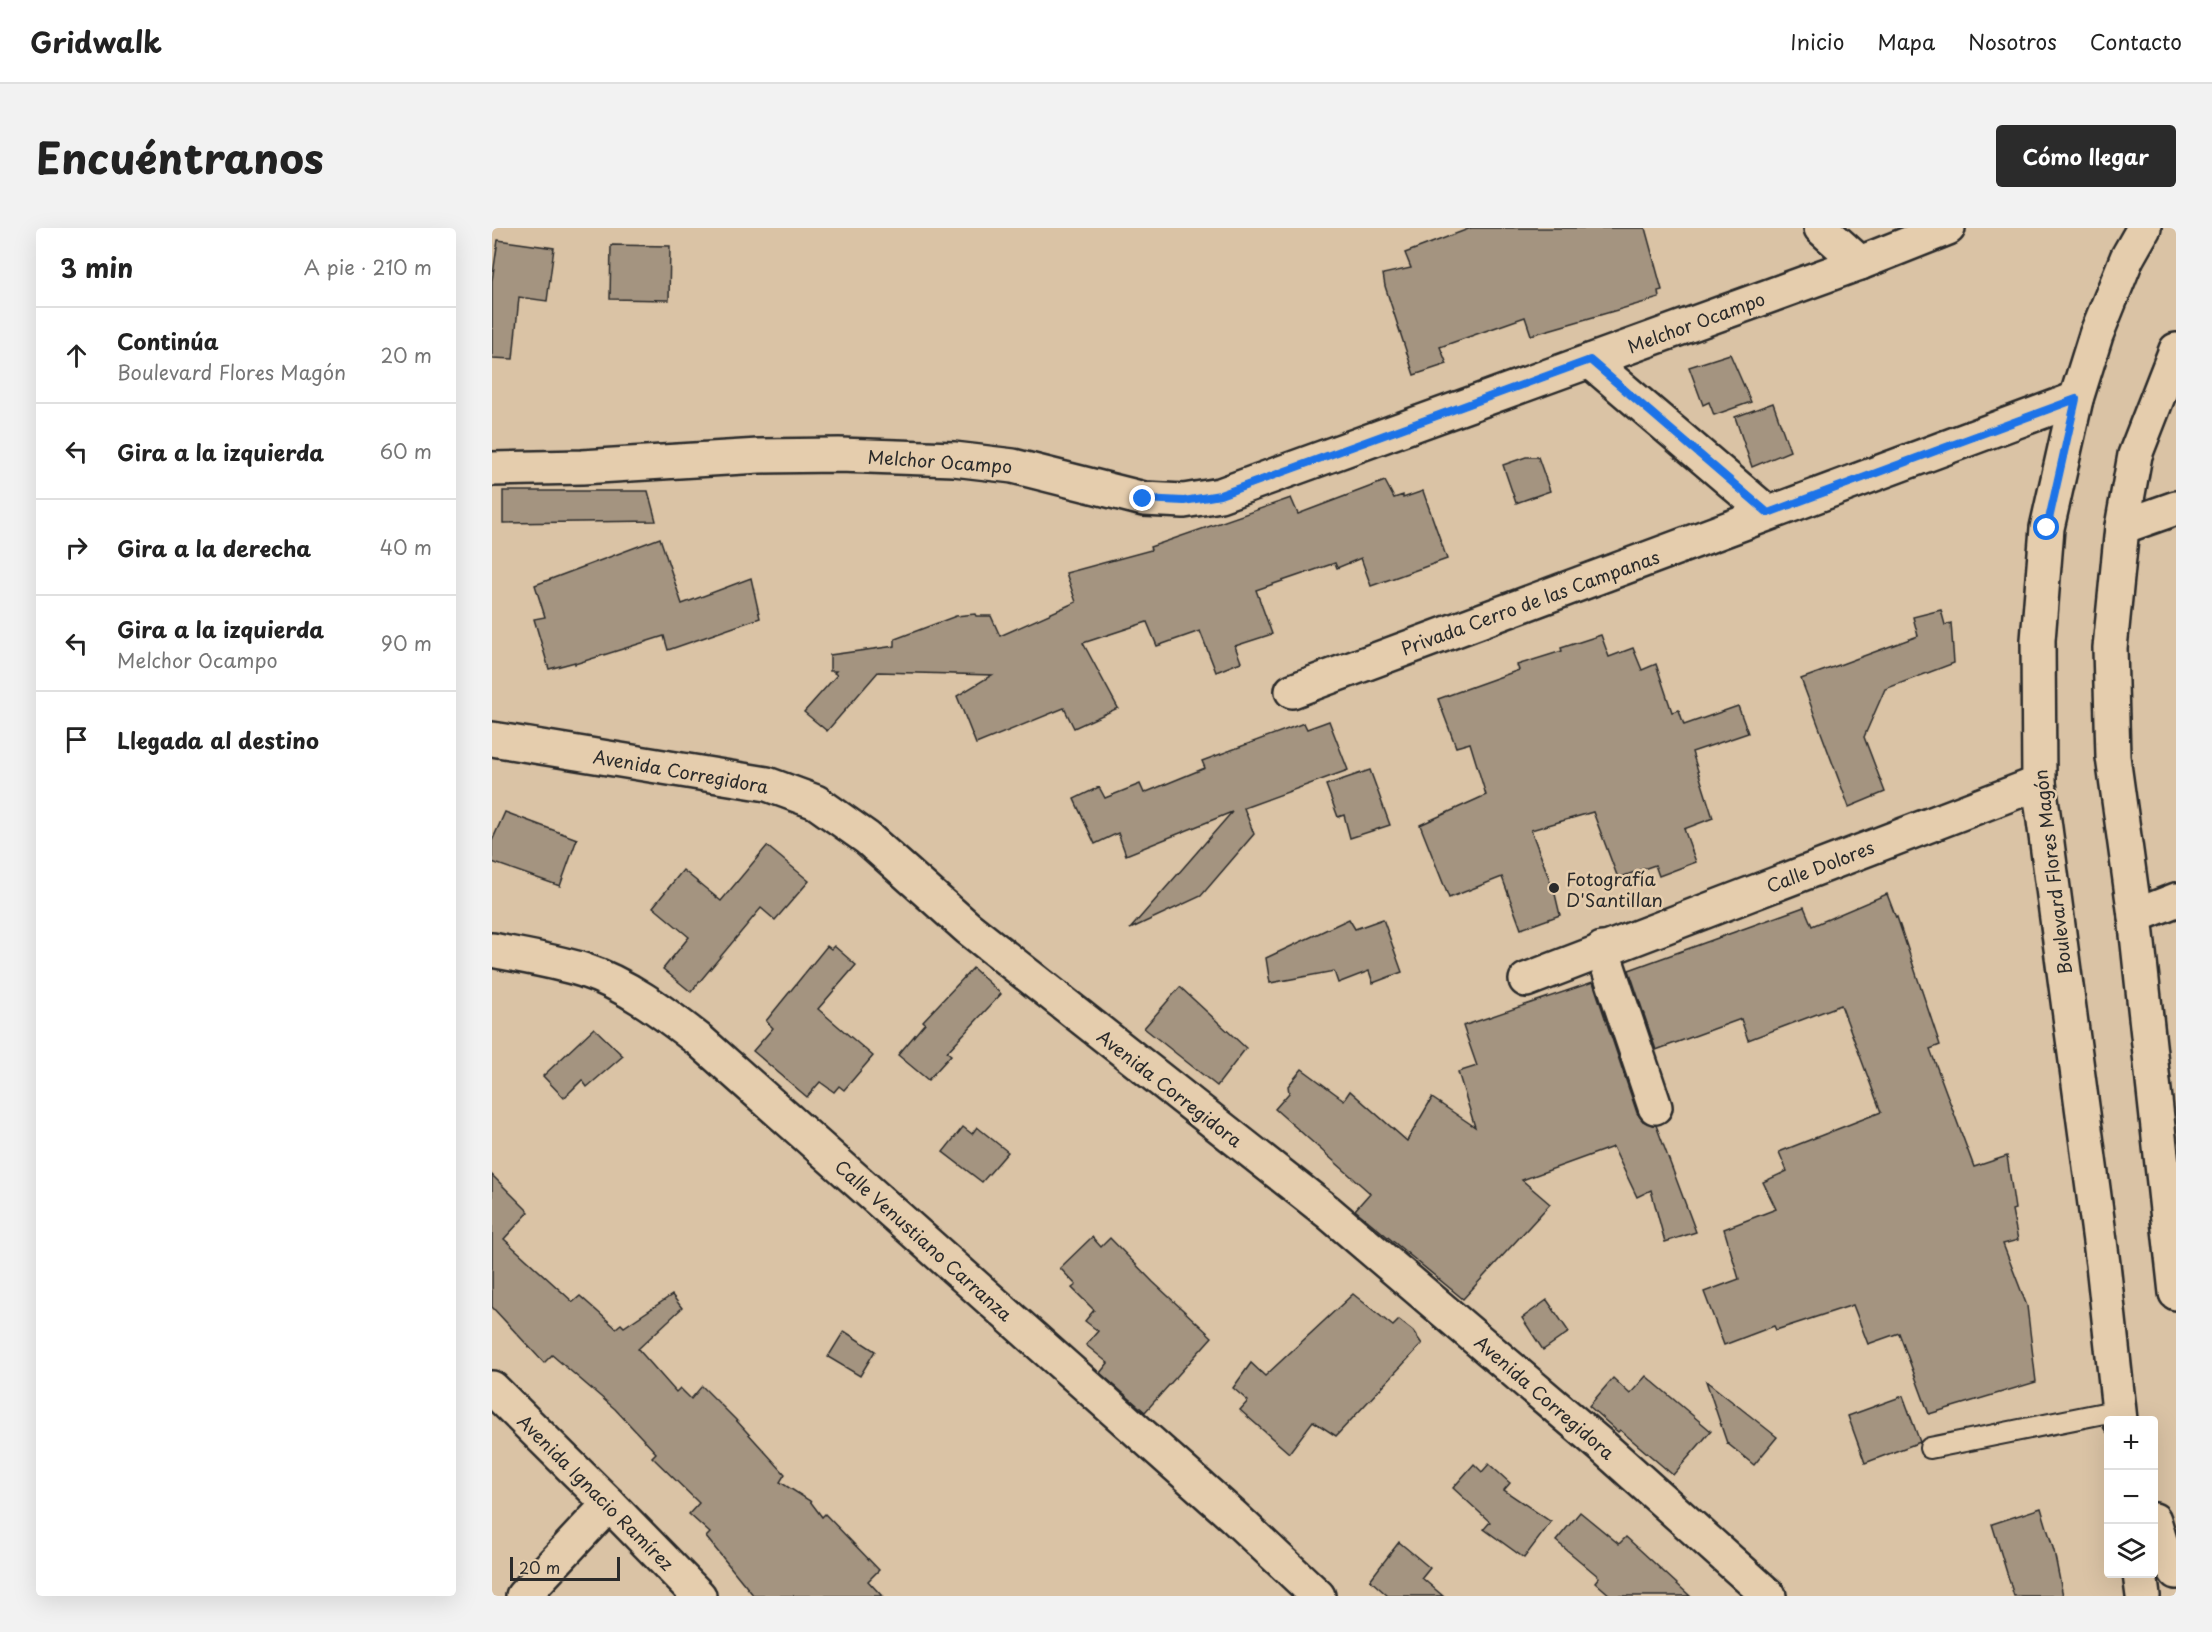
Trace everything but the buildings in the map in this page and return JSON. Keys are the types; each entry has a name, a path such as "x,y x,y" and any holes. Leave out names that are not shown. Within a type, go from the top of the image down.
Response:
{"street":[{"path":"1821,228 1860,262"},
{"name":"Melchor Ocampo","path":"492,469 616,465 759,456 838,455 954,459 1013,466 1143,499 1184,501 1220,495 1948,228"},
{"name":"Boulevard Flores Magón","path":"2120,1415 2103,1264 2039,783 2038,640 2047,528 2076,399 2101,324 2127,258 2144,228"},
{"path":"2175,1278 2135,916 2113,757 2110,648 2122,527 2135,455 2176,350"},
{"path":"1590,360 1768,513"},
{"name":"Privada Cerro de las Campanas","path":"1292,691 2076,399"},
{"path":"2122,527 2176,508"},
{"name":"Avenida Corregidora","path":"492,739 767,784 816,802 867,838 968,928 1328,1212 1602,1446 1769,1596"},
{"name":"Calle Dolores","path":"1526,980 2039,783"},
{"path":"2135,916 2176,900"},
{"name":"Calle Venustiano Carranza","path":"492,950 584,971 622,987 660,1009 699,1040 1233,1515 1318,1596"},
{"path":"1602,950 1655,1107"},
{"name":"Avenida Ignacio Ramírez","path":"492,1388 699,1596"},
{"path":"524,1596 609,1504"},
{"path":"2155,1524 2163,1551 2176,1572"},
{"path":"2141,1578 2143,1596"}],"lane":[{"path":"1930,1448 2120,1415"}],"place":[{"name":"Fotografía D'Santillan","path":"1554,888"}],"route":[{"path":"1143,499 1184,501 1220,495 1590,360 1768,513 2076,399 2047,528"}]}
